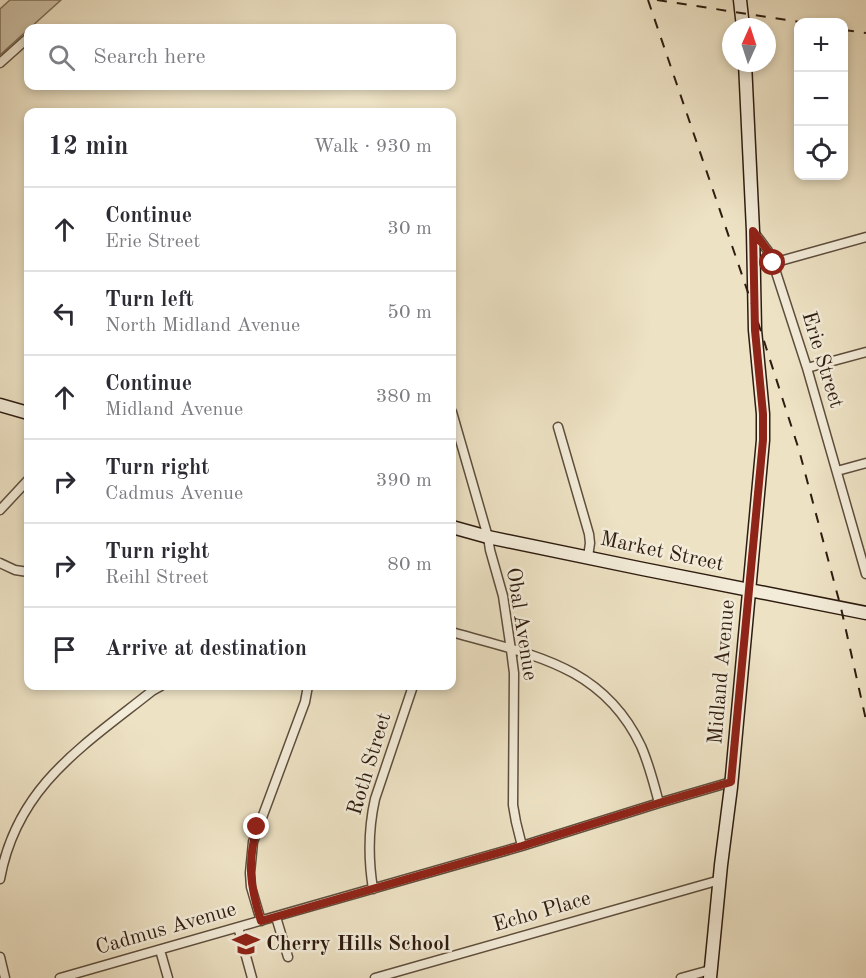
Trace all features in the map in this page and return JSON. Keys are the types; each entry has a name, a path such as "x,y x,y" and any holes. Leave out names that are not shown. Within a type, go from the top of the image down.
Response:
{"street":[{"path":"740,0 742,18"},
{"path":"0,63 24,42"},
{"name":"Midland Avenue","path":"710,974 731,782 763,440 763,414 755,330 745,72"},
{"name":"Erie Street","path":"753,231 768,251 773,263 807,368 866,574"},
{"path":"773,263 866,237"},
{"path":"807,368 866,352"},
{"path":"0,405 24,412"},
{"name":"Obal Avenue","path":"456,426 503,596 512,650 514,673 513,805 522,846"},
{"path":"558,427 589,534 588,557"},
{"path":"837,471 866,463"},
{"path":"0,510 24,485"},
{"name":"Market Street","path":"456,528 488,537 866,613"},
{"path":"0,563 24,571"},
{"path":"456,633 550,661 578,675 595,687 623,716 641,747 659,803"},
{"path":"0,879 8,847 17,826 27,807 52,775 68,759 154,690"},
{"path":"261,921 251,887 253,843 305,702 307,690"},
{"name":"Roth Street","path":"372,889 368,850 371,815 412,690"},
{"name":"Cadmus Avenue","path":"60,978 522,846 731,782"},
{"name":"Echo Place","path":"375,978 720,880"},
{"path":"276,917 288,957"},
{"path":"238,927 252,978"},
{"path":"160,950 168,978"},
{"path":"0,957 5,978"},
{"path":"681,978 710,974"}],"shaded area":[{"path":"10,0 61,0 34,24 24,24 24,33 0,55 0,9"}],"railway":[{"path":"648,0 755,313 799,450 841,608 866,720"},
{"path":"657,0 794,21"},
{"path":"848,31 866,33"}],"place":[{"name":"Cherry Hills School","path":"246,944"}],"route":[{"path":"257,827 250,856 250,873 251,887 261,921 522,846 731,782 763,440 763,414 755,330 753,231 761,239 773,263"}]}
